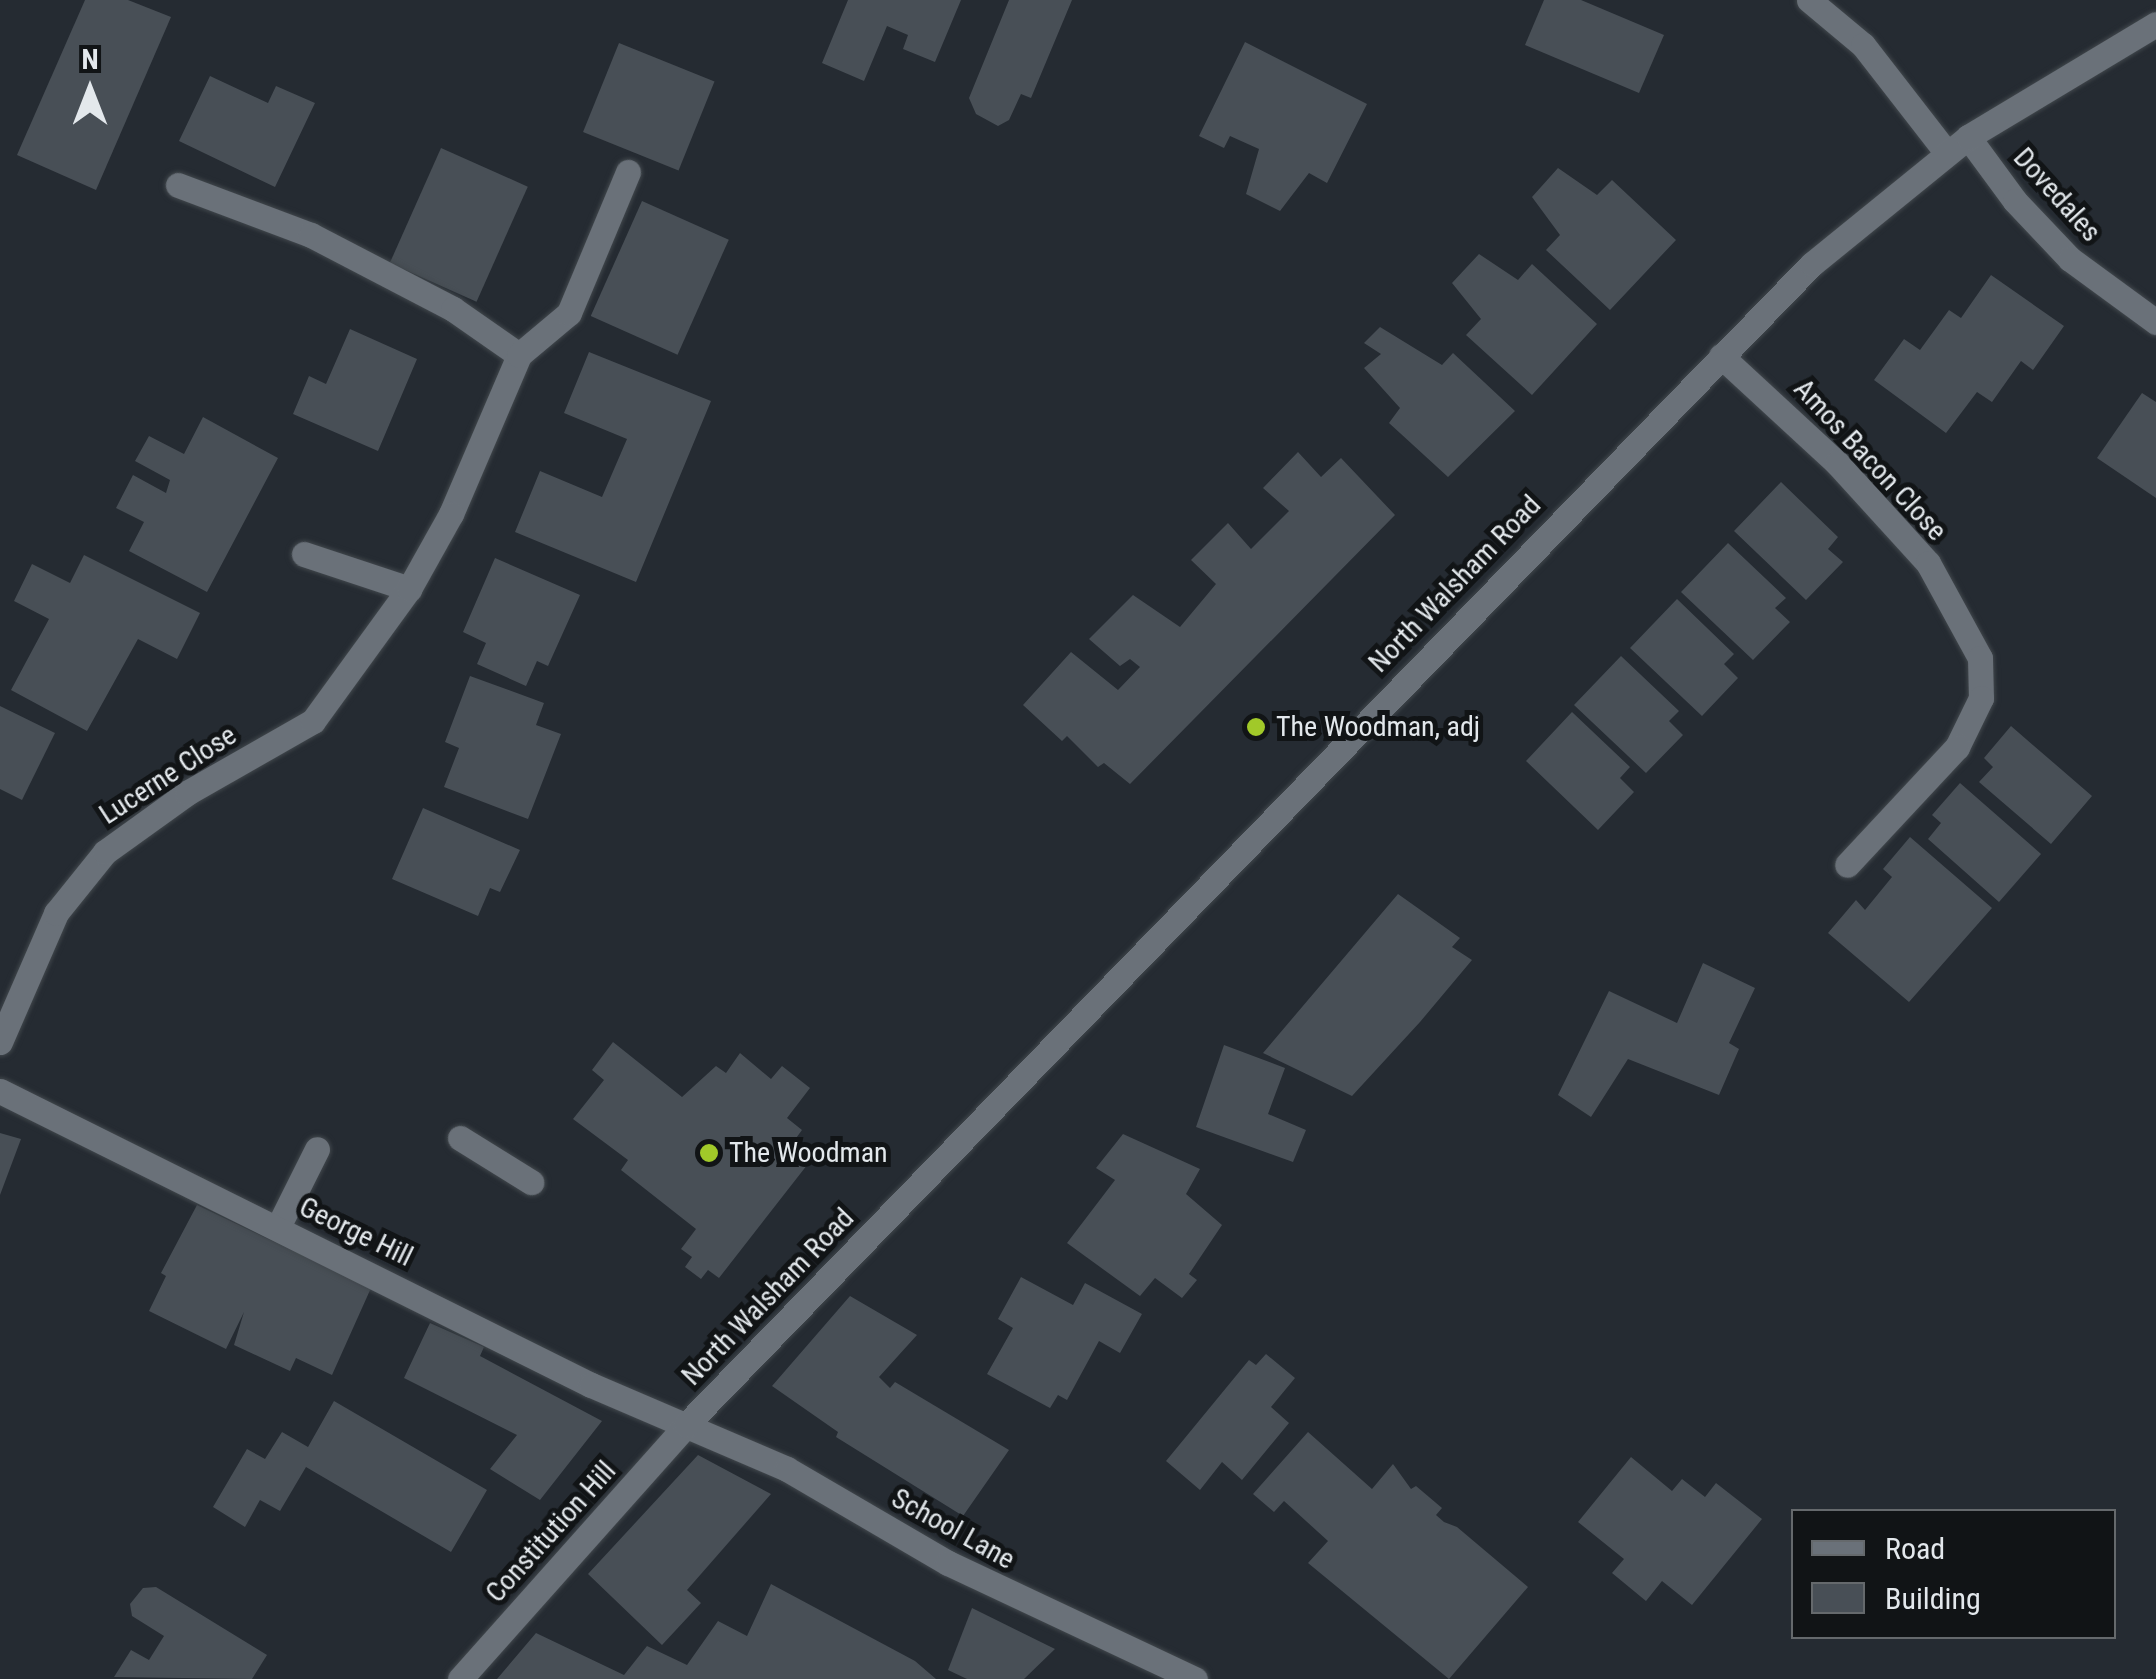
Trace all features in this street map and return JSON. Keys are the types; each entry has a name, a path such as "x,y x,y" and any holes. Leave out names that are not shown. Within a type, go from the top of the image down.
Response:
{"street":[{"path":"1809,0 1863,45 1946,152"},
{"name":"North Walsham Road","path":"686,1424 1812,264 1946,152 2156,24"},
{"name":"Dovedales","path":"1968,137 2014,201 2070,259 2156,322"},
{"path":"178,185 311,235 453,309 519,355 569,313 628,172"},
{"name":"Lucerne Close","path":"0,1042 56,913 106,852 187,794 312,721 409,590 452,514 519,355"},
{"name":"Amos Bacon Close","path":"1721,356 1837,463 1928,563 1980,658 1981,698 1957,746 1846,865"},
{"path":"304,554 409,590"},
{"name":"George Hill","path":"0,1091 591,1385 686,1424"},
{"path":"460,1138 531,1182"},
{"path":"278,1227 317,1149"},
{"name":"Constitution Hill","path":"460,1679 686,1424"},
{"name":"School Lane","path":"686,1424 787,1470 996,1588 1195,1679"}],"building":[{"path":"85,0 128,0 171,17 96,190 17,155"},
{"path":"848,0 961,0 935,62 903,49 908,35 887,26 864,81 822,63"},
{"path":"1009,0 1072,0 1031,98 1021,94 1009,120 998,126 976,114 969,98"},
{"path":"1544,0 1581,0 1664,35 1639,93 1525,45"},
{"path":"1245,42 1367,104 1327,183 1309,173 1280,211 1246,194 1259,149 1230,136 1224,148 1199,136"},
{"path":"619,43 714,82 679,171 583,132"},
{"path":"210,76 268,103 276,86 315,103 275,187 179,141"},
{"path":"441,148 528,187 477,302 390,263"},
{"path":"1558,168 1597,195 1612,180 1676,240 1610,310 1546,250 1560,235 1532,197"},
{"path":"642,201 729,240 678,355 591,316"},
{"path":"1479,254 1518,280 1532,264 1597,324 1532,395 1466,335 1481,319 1452,283"},
{"path":"1991,275 2064,326 2033,370 2021,361 1992,402 1977,392 1946,433 1874,380 1904,339 1920,350 1949,310 1961,318"},
{"path":"1380,327 1442,365 1453,353 1515,411 1448,477 1389,423 1400,408 1364,368 1381,354 1364,343"},
{"path":"350,329 417,359 378,451 293,414 309,376 326,384"},
{"path":"589,352 711,401 636,582 515,532 540,471 602,497 627,439 564,413"},
{"path":"2142,393 2156,402 2156,498 2097,458"},
{"path":"203,417 278,458 207,592 129,551 144,522 116,508 133,475 166,493 170,480 135,461 149,436 184,454"},
{"path":"1298,452 1321,477 1341,458 1395,515 1130,784 1104,763 1098,767 1067,736 1062,741 1023,705 1071,652 1118,690 1140,667 1130,659 1120,666 1089,639 1133,595 1180,627 1216,584 1191,560 1228,523 1251,549 1289,511 1263,488"},
{"path":"1781,482 1838,537 1828,549 1843,562 1806,600 1734,531"},
{"path":"1728,543 1786,598 1775,608 1790,622 1753,660 1681,592"},
{"path":"84,555 200,613 177,659 138,639 87,731 11,690 49,619 14,601 32,564 70,583"},
{"path":"495,558 580,595 548,666 537,661 526,686 477,664 486,643 463,632"},
{"path":"1677,599 1734,654 1724,664 1738,678 1702,716 1630,648"},
{"path":"1621,656 1679,711 1669,721 1683,735 1646,773 1574,705"},
{"path":"470,676 544,703 536,725 561,734 528,819 444,787 459,748 445,742"},
{"path":"0,706 55,733 22,800 0,789"},
{"path":"1572,712 1630,767 1620,778 1634,792 1598,830 1526,761"},
{"path":"2011,726 2092,796 2051,844 1979,782 1993,767 1984,758"},
{"path":"1960,783 2041,854 1999,902 1928,839 1941,823 1932,815"},
{"path":"423,808 520,850 500,892 490,888 478,916 392,879"},
{"path":"1910,837 1992,908 1909,1002 1828,933 1856,900 1865,910 1892,877 1883,869"},
{"path":"1398,894 1460,938 1452,947 1472,960 1420,1022 1352,1096 1263,1053"},
{"path":"1703,963 1755,988 1729,1043 1739,1049 1719,1095 1628,1059 1591,1117 1558,1095 1609,991 1677,1023"},
{"name":"The Woodman","path":"613,1042 682,1097 716,1066 726,1073 740,1053 771,1079 782,1066 810,1088 787,1118 802,1130 791,1145 811,1160 719,1278 708,1270 701,1279 685,1267 692,1257 681,1249 696,1229 621,1170 628,1160 573,1119 604,1080 592,1070"},
{"path":"1224,1045 1285,1068 1268,1114 1306,1130 1293,1162 1196,1127"},
{"path":"0,1133 21,1139 0,1195"},
{"path":"1123,1134 1200,1169 1186,1194 1222,1225 1189,1274 1197,1280 1182,1298 1155,1278 1140,1296 1067,1243 1115,1180 1096,1168"},
{"path":"197,1205 371,1288 332,1375 296,1358 290,1371 234,1345 244,1312 226,1349 149,1311 166,1276 161,1273"},
{"path":"1021,1277 1073,1305 1085,1283 1142,1314 1120,1353 1099,1341 1067,1400 1058,1395 1050,1408 987,1374 1013,1328 998,1319"},
{"path":"850,1296 917,1335 879,1377 890,1388 895,1382 1009,1450 963,1516 836,1437 838,1432 772,1386"},
{"path":"430,1323 484,1347 480,1356 602,1421 540,1500 490,1469 517,1435 404,1378"},
{"path":"1266,1354 1295,1378 1271,1407 1289,1423 1242,1480 1222,1462 1200,1490 1166,1461 1249,1360 1256,1365"},
{"path":"334,1401 487,1490 451,1552 306,1467 280,1511 260,1500 245,1527 213,1507 247,1449 265,1459 282,1432 308,1447"},
{"path":"1308,1432 1372,1489 1393,1464 1411,1489 1416,1486 1442,1508 1436,1515 1457,1527 1528,1587 1449,1679 1308,1563 1328,1541 1284,1501 1274,1512 1253,1494"},
{"path":"698,1455 771,1494 687,1590 701,1603 662,1645 588,1574"},
{"path":"1631,1457 1672,1491 1682,1479 1705,1497 1716,1483 1762,1519 1692,1605 1662,1581 1646,1601 1612,1573 1624,1559 1578,1522"},
{"path":"771,1584 915,1661 936,1679 497,1679 536,1633 624,1675 647,1646 687,1665 718,1621 747,1636"},
{"path":"156,1587 267,1655 252,1679 114,1677 131,1650 149,1660 164,1636 132,1616 130,1604 143,1588"},
{"path":"972,1608 1055,1649 1024,1679 967,1679 948,1670"}],"place":[{"name":"The Woodman, adj","path":"1256,727"},
{"name":"The Woodman","path":"709,1153"}]}
